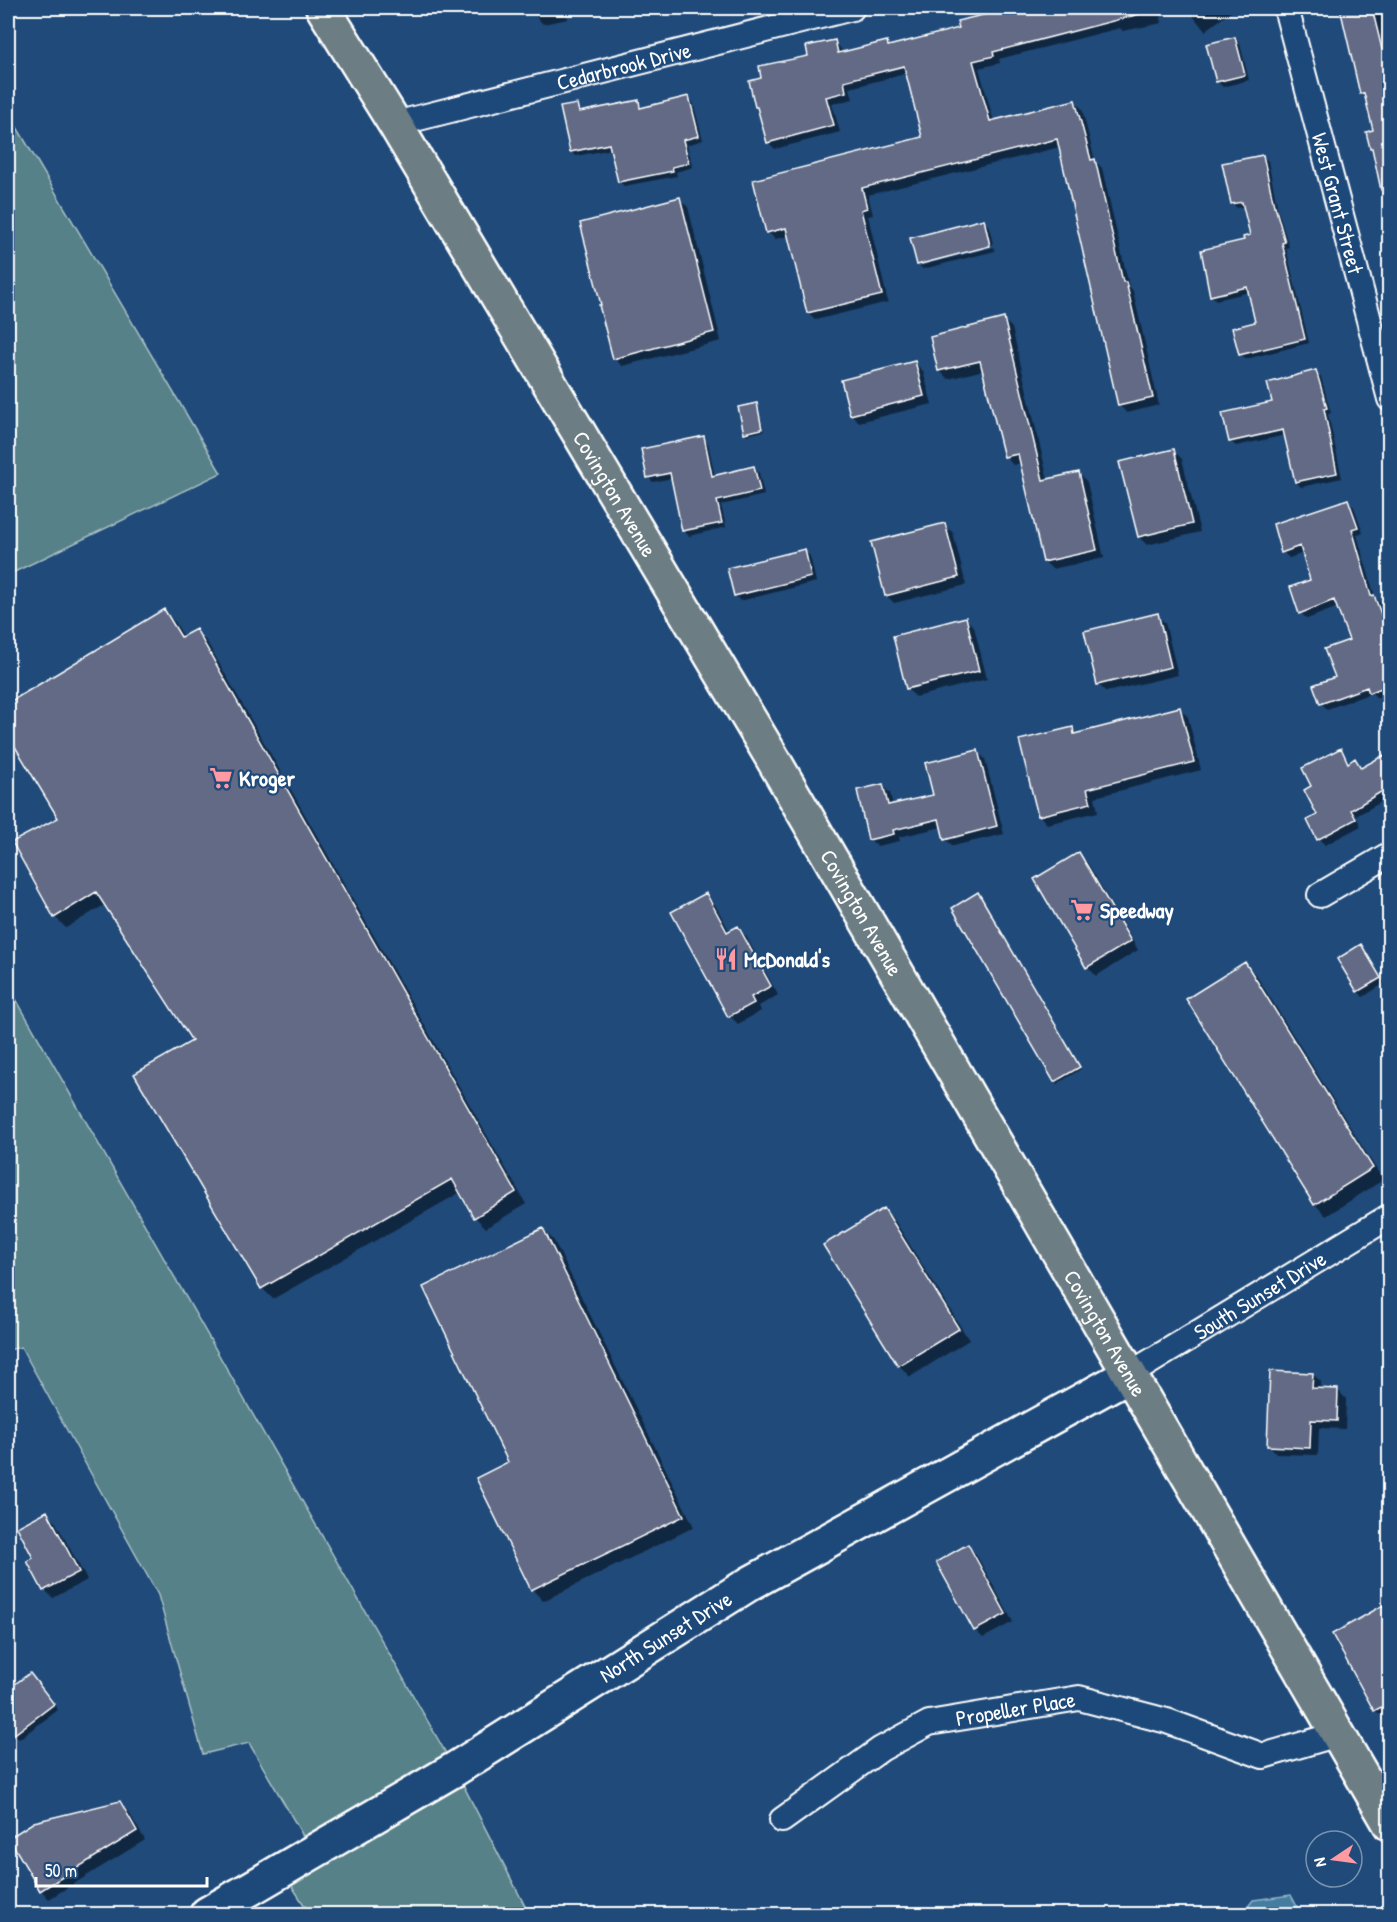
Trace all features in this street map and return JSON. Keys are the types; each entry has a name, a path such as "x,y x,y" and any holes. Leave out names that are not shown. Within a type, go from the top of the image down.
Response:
{"main road":[{"name":"Covington Avenue","path":"323,8 395,124 770,754 1389,1824"},
{"name":"North Sunset Drive","path":"207,1914 455,1769 749,1584 1130,1374"}],"street":[{"name":"Cedarbrook Drive","path":"395,124 852,8"},
{"name":"West Grant Street","path":"1286,8 1389,399"},
{"path":"1320,896 1389,854"},
{"name":"South Sunset Drive","path":"1130,1374 1389,1216"},
{"name":"Propeller Place","path":"782,1820 881,1749 929,1723 1079,1698 1167,1721 1263,1756 1338,1734"}],"green space":[{"path":"8,112 221,473 8,575"},
{"path":"8,985 455,1769 529,1914 310,1914 282,1871 313,1853 249,1743 203,1754 158,1595 21,1347 8,1350"}],"water":[{"path":"1291,1895 1301,1914 1242,1914 1253,1900"}],"building":[{"path":"1013,8 1140,8 1140,14 993,52 994,56 973,61 990,121 1075,100 1091,160 1095,159 1153,398 1118,406 1057,139 862,188 867,208 861,210 882,295 807,313 786,228 766,233 753,180 922,137 904,66 844,81 846,92 826,97 834,125 767,143 749,81 761,78 759,66 808,56 806,46 835,40 838,53 887,41 888,46 959,28 957,21"},
{"path":"1340,8 1372,8 1382,49 1389,47 1389,190 1381,190 1372,148 1370,148 1366,132 1373,130 1364,93 1360,94"},
{"path":"1235,37 1245,75 1216,82 1206,44"},
{"path":"689,96 699,136 683,140 689,163 672,167 673,171 618,182 609,144 570,152 560,107 577,104 579,112 639,100 640,108"},
{"path":"1263,155 1274,206 1285,242 1282,243 1305,339 1239,355 1232,328 1255,322 1247,287 1210,296 1201,250 1244,240 1243,237 1250,235 1242,202 1231,204 1222,163"},
{"path":"680,197 714,332 613,359 580,223"},
{"path":"984,219 990,246 917,265 910,238"},
{"path":"1004,318 1043,480 1079,472 1097,550 1043,562 1018,454 1004,457 980,361 938,371 930,337"},
{"path":"915,361 924,396 850,415 841,380"},
{"path":"1316,370 1327,408 1324,409 1337,473 1295,482 1283,430 1229,442 1222,413 1272,402 1267,383"},
{"path":"757,403 762,429 744,433 738,407"},
{"path":"704,436 712,476 754,466 760,491 717,501 722,523 682,531 670,473 647,478 641,449"},
{"path":"1174,449 1192,524 1138,537 1119,462"},
{"path":"1348,499 1358,527 1352,529 1371,596 1374,595 1389,636 1389,685 1369,693 1367,687 1320,704 1313,685 1335,677 1324,649 1349,640 1334,600 1299,614 1290,587 1310,580 1300,546 1281,553 1273,524"},
{"path":"945,523 959,577 885,596 871,542"},
{"path":"805,549 811,577 734,596 727,568"},
{"path":"164,609 181,637 196,629 516,1192 474,1218 452,1179 261,1289 134,1074 192,1041 96,892 54,918 12,842 58,818 8,735 8,703"},
{"path":"1158,613 1171,667 1097,685 1084,631"},
{"path":"966,617 979,671 906,689 893,636"},
{"path":"1180,707 1194,762 1087,789 1091,803 1038,816 1019,740 1073,727 1074,734"},
{"path":"1341,748 1348,763 1355,758 1361,768 1384,755 1389,764 1389,787 1351,810 1356,819 1317,840 1307,820 1317,815 1304,790 1311,786 1302,768"},
{"path":"978,750 997,826 944,840 939,819 893,830 894,834 868,840 857,790 883,784 888,805 933,795 925,763"},
{"name":"Speedway","path":"1079,852 1131,941 1086,968 1034,879"},
{"path":"978,892 1080,1067 1054,1082 952,908"},
{"name":"McDonald's","path":"706,893 727,932 738,926 771,986 751,997 754,1003 728,1017 671,912"},
{"path":"1361,944 1381,978 1357,992 1337,959"},
{"path":"1245,962 1373,1168 1314,1205 1186,999"},
{"path":"884,1208 959,1329 898,1366 823,1245"},
{"path":"543,1228 684,1516 531,1590 476,1478 508,1462 423,1287"},
{"path":"1270,1371 1313,1373 1312,1388 1338,1389 1337,1421 1311,1420 1310,1448 1267,1446"},
{"path":"47,1511 79,1572 43,1591 27,1561 33,1558 17,1527"},
{"path":"968,1544 1006,1614 974,1631 936,1562"},
{"path":"1389,1602 1389,1703 1374,1711 1332,1634"},
{"path":"30,1673 54,1704 8,1739 8,1699 15,1693 11,1687"},
{"path":"120,1801 137,1831 40,1891 9,1838 34,1822"}],"place":[{"name":"Kroger","path":"221,778"},
{"name":"Speedway","path":"1082,910"},
{"name":"McDonald's","path":"726,959"}]}
